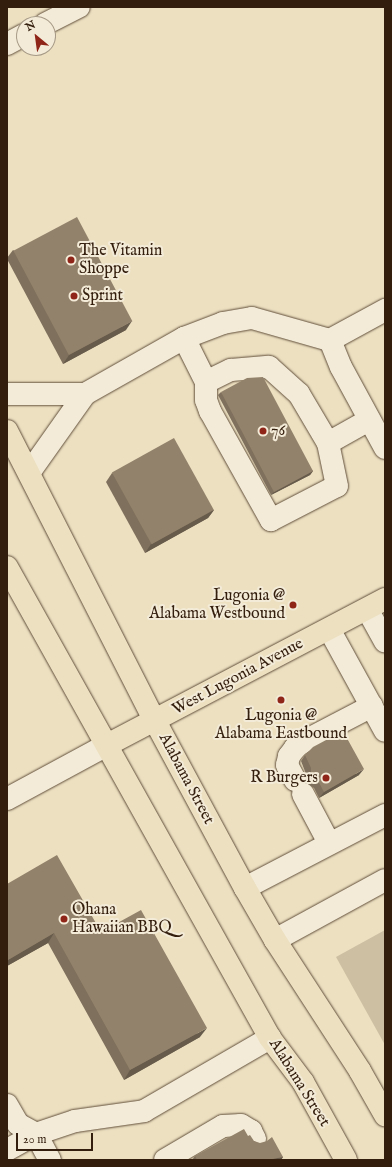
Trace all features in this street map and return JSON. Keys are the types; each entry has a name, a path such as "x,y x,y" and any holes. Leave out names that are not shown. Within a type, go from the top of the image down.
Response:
{"main road":[{"name":"Alabama Street","path":"7,431 155,720 245,888 274,940 360,1071 385,1115"},
{"name":"Alabama Street","path":"7,566 270,1038 303,1082 346,1160"},
{"name":"West Lugonia Avenue","path":"107,745 376,604"}],"street":[{"path":"56,19 79,7"},
{"path":"7,44 16,39"},
{"path":"29,473 85,394 184,338 222,323 252,318 330,340 385,310"},
{"path":"184,338 206,382 206,400 210,411 271,520 337,486 328,443 299,394 269,367 231,370 206,382"},
{"path":"330,340 341,367 385,448"},
{"path":"7,394 85,394"},
{"path":"328,443 369,420"},
{"path":"376,604 385,641"},
{"path":"329,629 385,731"},
{"path":"329,843 287,765 289,756 301,743 372,706"},
{"name":"West Lugonia Avenue","path":"7,799 107,745"},
{"path":"245,888 385,815"},
{"path":"274,940 385,880"},
{"path":"7,1150 36,1134 75,1121 144,1111 270,1038"},
{"path":"7,1105 18,1124 36,1134 50,1160"},
{"path":"165,1160 223,1126 241,1125 251,1131 255,1139"}],"shaded area":[{"path":"385,930 385,1045 336,957"}],"building":[{"path":"77,217 132,321 69,355 13,251"},
{"path":"263,377 313,471 274,492 221,392 247,378"},
{"path":"174,438 214,510 152,544 112,472"},
{"path":"343,731 364,769 324,792 318,781 311,776 311,768 305,755 313,747"},
{"path":"57,855 101,932 141,910 207,1028 130,1070 54,933 8,960 7,884"},
{"path":"244,1129 248,1136 250,1135 254,1141 260,1143 267,1141 272,1137 283,1157 267,1160 197,1160 195,1156"}],"place":[{"name":"The Vitamin Shoppe","path":"71,260"},
{"name":"Sprint","path":"74,296"},
{"name":"76","path":"263,431"},
{"name":"Lugonia @ Alabama Westbound","path":"293,605"},
{"name":"Lugonia @ Alabama Eastbound","path":"281,700"},
{"name":"R Burgers","path":"326,778"},
{"name":"Ohana Hawaiian BBQ","path":"64,919"}]}
